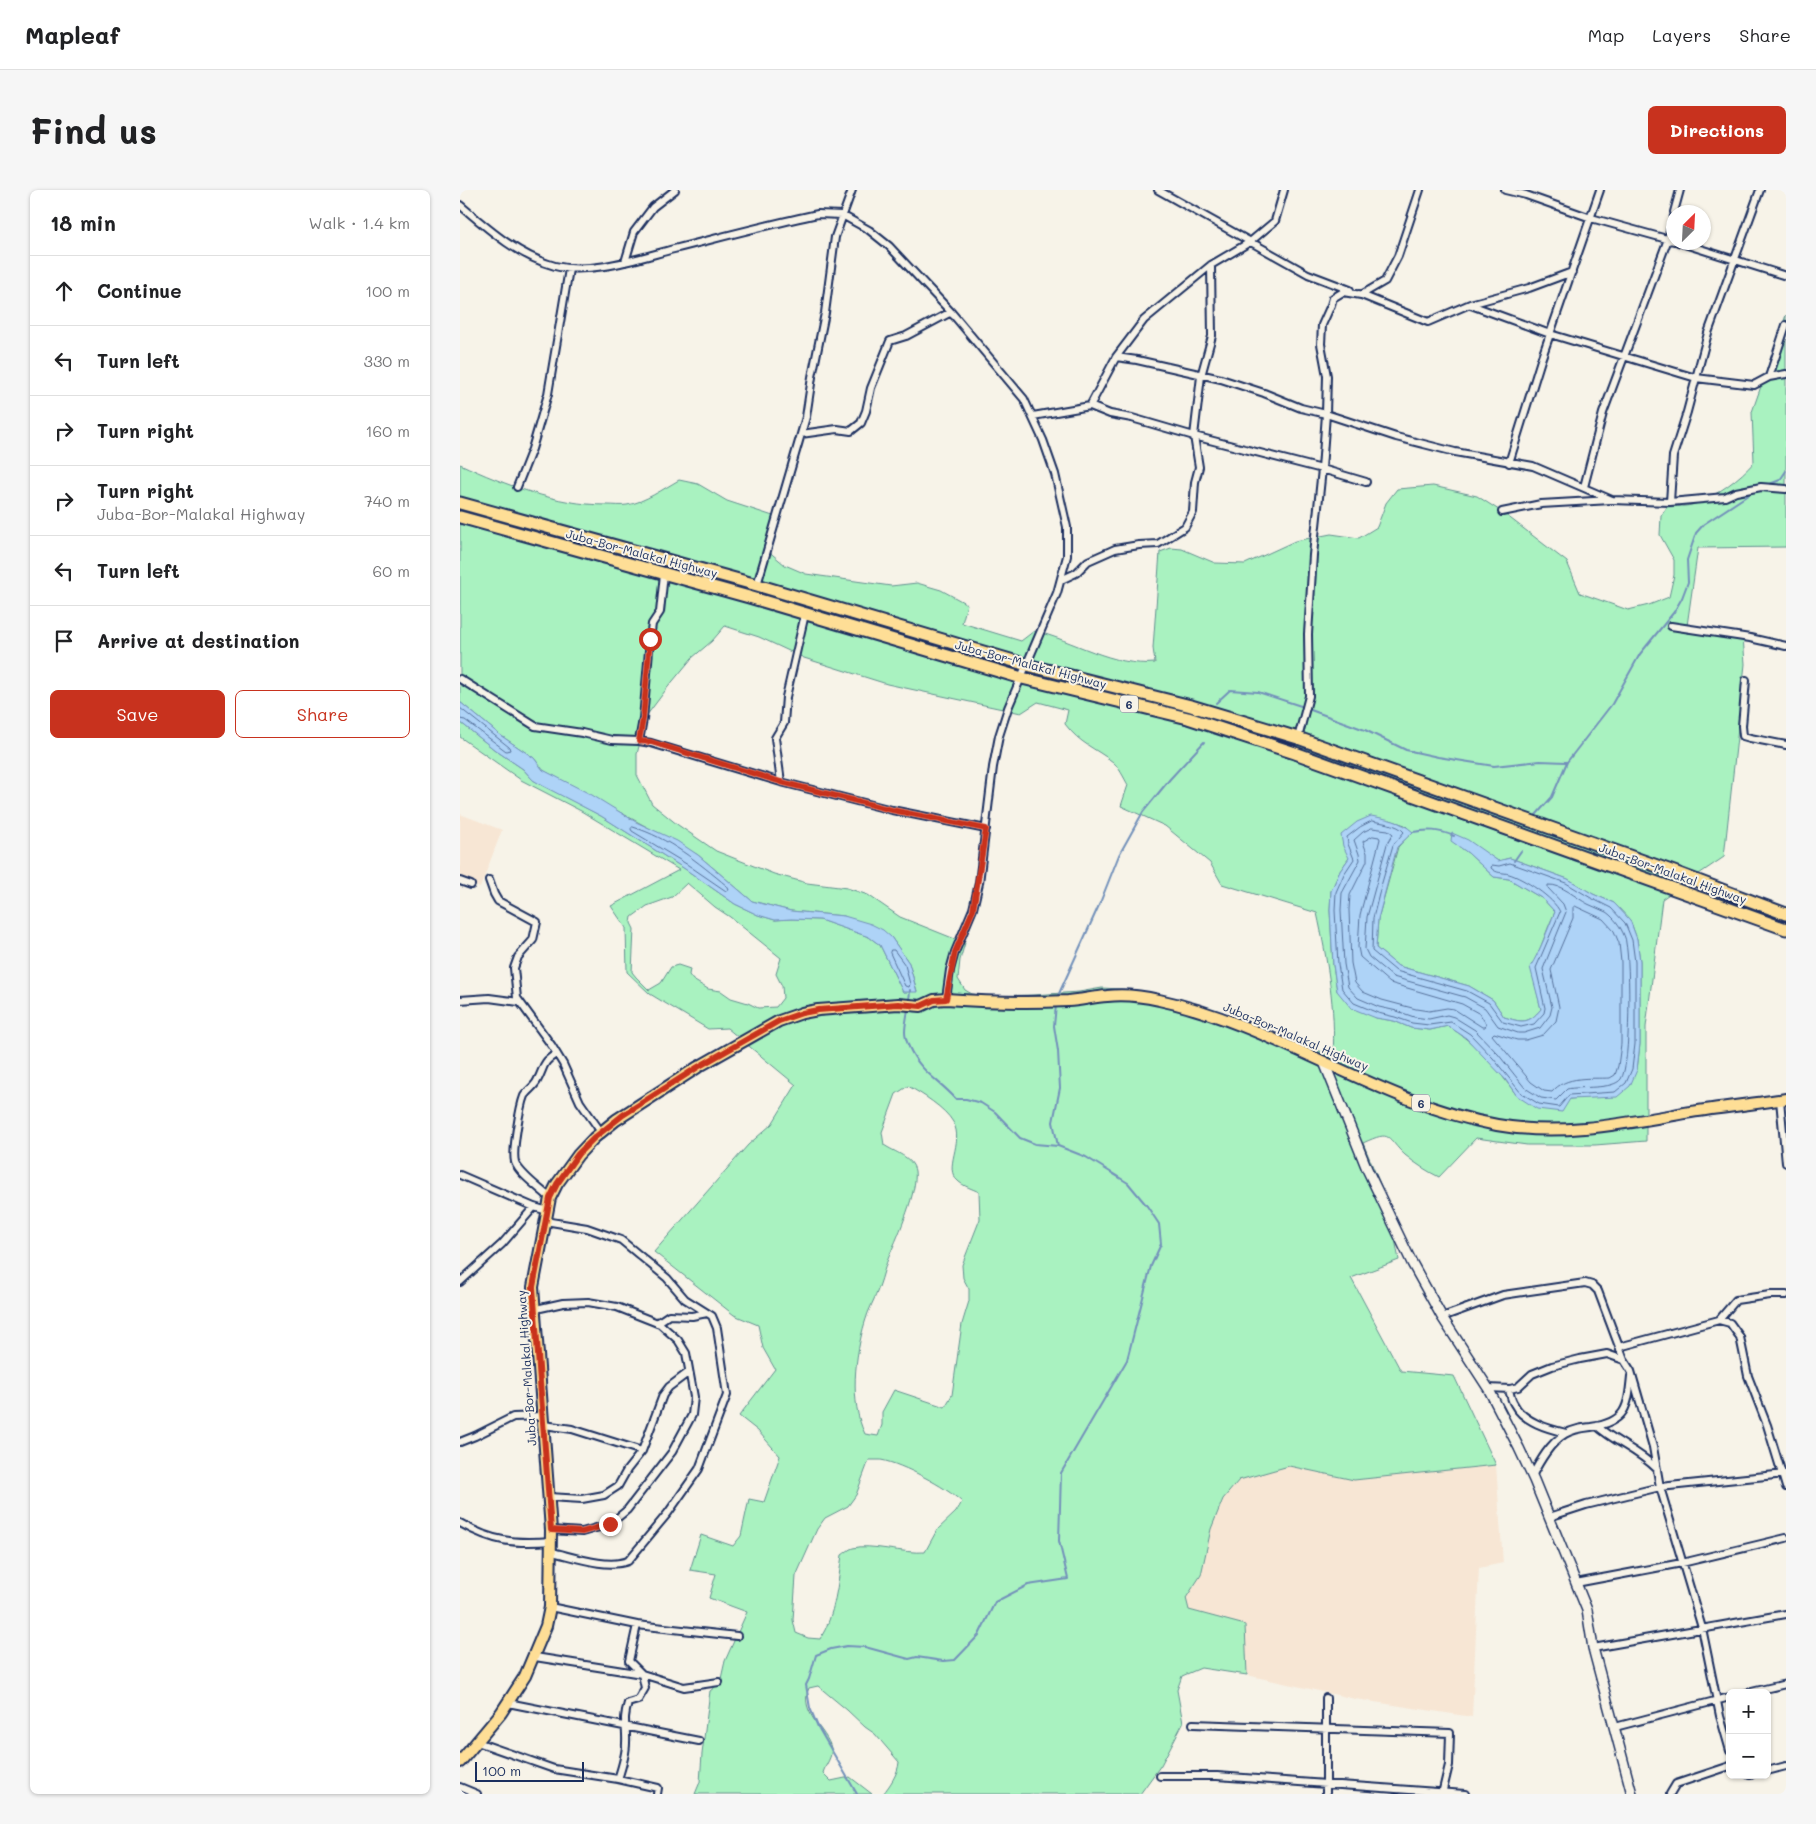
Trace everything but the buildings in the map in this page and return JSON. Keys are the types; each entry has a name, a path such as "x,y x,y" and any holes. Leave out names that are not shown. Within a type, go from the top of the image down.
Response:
{"highway":[{"name":"Juba-Bor-Malakal Highway","path":"460,503 757,585 1027,665 1191,706 1298,738 1674,872 1786,914"},
{"name":"Juba-Bor-Malakal Highway","path":"460,517 1022,678 1188,718 1295,753 1786,929"}],"main road":[{"name":"Juba-Bor-Malakal Highway","path":"460,1762 508,1703 525,1676 546,1626 550,1606 552,1541 533,1287 550,1198 557,1184 578,1154 601,1132 623,1115 698,1067 779,1021 818,1010 898,1004 921,1006 934,1000 946,999 1042,1002 1125,995 1158,999 1219,1017 1283,1043 1378,1086 1448,1113 1473,1120 1519,1128 1565,1130 1594,1128 1722,1107 1783,1100"}],"street":[{"path":"625,262 634,232 653,207 675,190"},
{"path":"757,585 806,417 825,313 835,237 852,190"},
{"path":"1158,190 1308,274 1428,322 1470,304 1529,288 1572,272"},
{"path":"1090,406 1116,357 1144,320 1211,265 1250,242 1275,221 1284,190"},
{"path":"1298,738 1309,696 1308,634 1326,414 1326,376 1321,344 1322,325 1333,298 1343,292 1361,294 1385,281 1398,256 1420,190"},
{"path":"1505,190 1526,195 1591,218 1666,239"},
{"path":"1509,463 1550,334 1600,190"},
{"path":"1676,205 1680,190"},
{"path":"1670,502 1673,456 1708,333 1760,190"},
{"path":"460,205 504,241 535,258 554,266 569,269 592,268 625,262 818,214 842,215 869,230 889,246 982,345 1033,416 1090,406 1110,414 1132,418 1366,482"},
{"path":"1584,487 1603,413 1624,355 1667,250"},
{"path":"1704,250 1786,276"},
{"path":"1061,580 1076,573 1088,561 1116,549 1139,544 1158,544 1185,527 1193,512 1195,482 1199,467 1194,436 1201,376 1212,336 1211,265"},
{"path":"517,487 532,449 548,394 569,269"},
{"path":"1470,304 1550,334 1696,378 1754,385 1768,377 1786,374"},
{"path":"801,434 837,429 851,431 861,424 890,341 906,336 951,312"},
{"path":"946,999 955,952 973,910 999,736 1008,708 1046,622 1061,580 1067,556 1068,527 1044,440 1024,399 951,312"},
{"path":"1768,377 1786,325"},
{"path":"1116,357 1221,379 1264,392 1301,408 1455,452 1533,466 1612,500"},
{"path":"1502,512 1541,504 1612,500 1670,502 1725,497 1736,492 1761,487 1786,488"},
{"path":"639,741 643,719 652,624 660,612 664,574"},
{"path":"781,782 775,738 784,723 786,697 804,614"},
{"path":"1671,626 1750,638 1786,646"},
{"path":"460,679 535,726 582,733 612,740 651,742 781,782 892,810 986,829"},
{"path":"1746,680 1742,726 1743,736 1786,744"},
{"path":"489,880 498,900 537,922 533,940 518,958 514,968 515,986 519,1002 556,1054 580,1102 601,1132"},
{"path":"460,881 471,885"},
{"path":"460,1000 489,998 519,1002"},
{"path":"550,1198 521,1171 515,1162 514,1150 524,1097 537,1082 547,1060 556,1054"},
{"path":"1324,1062 1367,1169 1412,1263 1442,1317 1488,1388 1532,1476 1587,1610 1593,1648 1632,1794"},
{"path":"1783,1100 1786,1163"},
{"path":"460,1175 534,1207 547,1216 621,1240 668,1278 686,1299 712,1316 717,1328 726,1395 699,1469 685,1491 668,1514 628,1560 619,1564 589,1561 552,1552"},
{"path":"460,1282 502,1244 534,1207"},
{"path":"1442,1317 1503,1295 1586,1283 1592,1285 1598,1291 1624,1360 1631,1372 1653,1447 1660,1487 1702,1628 1716,1700 1726,1736"},
{"path":"1719,1320 1736,1300 1770,1294 1786,1295"},
{"path":"536,1309 564,1302 588,1302 617,1307 657,1323 678,1340 686,1353 694,1398 692,1415 672,1452 627,1510 610,1524 582,1532 551,1530"},
{"path":"657,1323 669,1316 692,1316 707,1313"},
{"path":"1619,1347 1719,1320 1730,1323 1740,1337 1748,1376 1784,1474 1786,1487"},
{"path":"1488,1388 1509,1389 1518,1387 1532,1374 1552,1366 1607,1354 1624,1360"},
{"path":"549,1497 582,1499 604,1495 618,1486 627,1470 642,1451 663,1395 669,1387 689,1372"},
{"path":"1532,1476 1542,1458 1559,1437 1574,1430 1613,1422 1623,1413 1629,1392 1631,1372"},
{"path":"1509,1389 1514,1405 1522,1414 1539,1425 1566,1433"},
{"path":"460,1442 513,1417 543,1420 642,1451"},
{"path":"1597,1426 1605,1433 1645,1457 1656,1469"},
{"path":"1549,1517 1586,1505 1660,1487 1784,1474"},
{"path":"460,1523 477,1532 500,1540 524,1543 552,1541"},
{"path":"1576,1583 1682,1563 1786,1538"},
{"path":"550,1606 637,1625 737,1636"},
{"path":"1593,1648 1786,1614"},
{"path":"618,1779 624,1762 626,1742 624,1717 628,1703 638,1700 645,1688 642,1674 629,1661 637,1625"},
{"path":"534,1657 642,1674 684,1686 719,1682"},
{"path":"1764,1689 1786,1684"},
{"path":"1326,1698 1326,1794"},
{"path":"1615,1727 1726,1698"},
{"path":"508,1703 699,1741"},
{"path":"1193,1724 1450,1733 1449,1764 1442,1793"},
{"path":"477,1742 554,1769 618,1779 658,1788 657,1794"},
{"path":"1771,1770 1786,1766"},
{"path":"1670,1794 1676,1784 1726,1767"},
{"path":"1160,1776 1217,1776 1466,1794"},
{"path":"460,1787 477,1794"}],"shaded area":[{"path":"460,814 502,830 480,888 460,880"},
{"path":"1496,1465 1503,1563 1479,1568 1472,1717 1355,1699 1247,1675 1245,1625 1189,1610 1186,1598 1201,1575 1211,1529 1223,1499 1239,1480 1289,1466 1354,1480"}],"green space":[{"path":"1786,315 1786,547 1698,548 1686,633 1743,636 1745,664 1724,857 1662,899 1646,1027 1646,1141 1595,1145 1527,1145 1476,1138 1439,1177 1409,1158 1388,1137 1384,1136 1363,1143 1388,1203 1399,1260 1351,1278 1401,1371 1454,1376 1496,1465 1354,1480 1289,1466 1239,1480 1223,1499 1211,1529 1201,1575 1186,1598 1189,1610 1245,1625 1247,1675 1201,1668 1182,1676 1177,1690 1183,1723 1161,1765 1140,1794 883,1794 895,1775 899,1762 875,1734 818,1686 809,1688 807,1705 831,1748 830,1758 823,1773 831,1781 850,1777 872,1794 695,1794 700,1782 710,1691 720,1683 725,1661 747,1612 709,1598 716,1574 690,1570 701,1535 733,1546 741,1536 749,1499 764,1502 780,1456 758,1431 739,1416 775,1369 763,1348 758,1325 734,1315 654,1252 748,1145 772,1124 796,1085 727,1028 708,1029 650,994 627,972 626,928 611,906 679,870 581,811 521,780 460,737 460,722 495,750 523,769 533,780 601,816 685,869 735,904 758,915 775,920 820,920 869,937 880,945 903,992 917,991 909,963 891,937 844,916 791,911 752,901 698,855 543,770 534,758 500,735 460,702 460,464 513,486 550,498 588,504 627,505 647,498 679,480 698,484 727,501 773,516 767,550 785,565 806,574 891,586 917,583 941,590 967,604 962,623 1021,641 1034,631 1124,661 1155,663 1153,648 1160,552 1171,548 1182,549 1215,563 1245,564 1295,541 1331,534 1359,538 1377,527 1386,503 1397,489 1433,486 1477,496 1502,512 1567,562 1580,593 1628,610 1649,605 1669,597 1674,575 1674,560 1660,535 1661,516 1667,507 1692,505 1710,497 1749,468 1754,462 1752,412","holes":["725,626 759,637 804,658 887,684 1021,713 1038,702 1068,710 1065,724 1082,741 1113,762 1128,785 1121,806 1165,826 1210,863 1222,884 1317,913 1330,984 1334,1038 1333,1056 1229,1016 1137,990 1102,988 1079,992 1032,995 989,996 972,994 965,990 958,979 960,960 965,943 900,917 868,895 847,888 807,883 774,874 716,851 678,825 652,804 637,775 637,754 647,715 692,658 712,641","1390,820 1405,825 1412,832 1398,847 1378,919 1376,948 1398,966 1469,986 1493,1000 1504,1017 1520,1021 1532,1018 1541,1009 1531,967 1555,912 1543,899 1509,879 1494,877 1452,841 1484,852 1498,861 1510,858 1568,879 1593,894 1614,903 1630,920 1637,939 1640,961 1640,1044 1637,1070 1590,1097 1570,1099 1517,1096 1486,1058 1459,1033 1448,1026 1430,1030 1411,1028 1394,1021 1376,1018 1337,991 1333,965 1330,910 1331,891 1340,871 1349,858","687,883 781,958 776,974 782,986 783,998 776,1007 758,1008 731,998 721,991 708,989 693,980 689,975 690,969 678,965 671,967 661,983 649,990 636,977 632,972 634,929 631,923 632,917 647,906 672,897","908,1086 939,1107 953,1122 956,1130 957,1138 952,1169 954,1176 958,1181 979,1192 980,1219 962,1265 963,1278 969,1289 969,1301 962,1324 952,1395 945,1407 894,1390 882,1412 882,1425 878,1436 865,1434 860,1421 855,1393 856,1364 866,1318 907,1213 915,1179 914,1166 907,1158 884,1145 882,1132 896,1094","869,1460 881,1460 901,1466 924,1477 962,1502 956,1512 937,1530 925,1552 860,1547 842,1555 835,1598 825,1630 820,1639 808,1638 796,1633 793,1620 796,1576 817,1529 825,1518 848,1506 856,1495"]}],"water":[{"path":"460,702 500,735 534,758 543,770 592,795 636,822 677,841 698,855 752,901 791,911 844,916 871,924 883,930 891,937 909,963 917,992 903,992 880,945 869,937 820,920 775,920 758,915 735,904 685,869 601,816 533,780 523,769 495,750 460,722"},
{"path":"1371,816 1399,823 1413,832 1397,847 1378,919 1376,948 1398,966 1469,986 1493,1000 1504,1017 1524,1021 1532,1018 1541,1009 1530,967 1541,947 1555,912 1543,899 1509,879 1494,877 1468,853 1451,841 1452,833 1468,840 1498,861 1510,858 1568,879 1593,894 1614,903 1630,920 1637,939 1640,961 1640,1044 1637,1070 1630,1086 1617,1097 1570,1099 1562,1112 1537,1109 1517,1096 1505,1079 1466,1038 1448,1026 1430,1030 1411,1028 1394,1021 1376,1018 1351,1008 1337,991 1333,965 1330,910 1331,891 1340,871 1349,858 1343,846 1341,835 1357,822"}],"waterway":[{"path":"1767,485 1780,480 1786,471"},
{"path":"1536,815 1552,797 1567,762 1612,704 1640,654 1674,612 1682,598 1688,582 1687,560 1696,533 1704,524 1754,491"},
{"path":"1216,703 1230,690 1258,692 1304,707"},
{"path":"1308,709 1365,730 1406,750 1438,757 1494,766 1540,761 1566,762"},
{"path":"1057,998 1100,903 1119,855 1143,812 1204,742"},
{"path":"1413,832 1434,831 1454,836"},
{"path":"1514,861 1521,851"},
{"path":"909,1002 910,990"},
{"path":"1056,1005 1054,1026 1058,1051 1060,1088 1053,1122 1058,1146"},
{"path":"857,1794 818,1727 810,1708 806,1685 816,1655 831,1649 847,1646 865,1647 909,1659 917,1657 943,1661 955,1660 979,1635 995,1602 1028,1585 1068,1579 1059,1541 1061,1473 1127,1360 1151,1266 1161,1244 1159,1224 1128,1183 1086,1157 1058,1146 1035,1144 1020,1138 995,1112 981,1103 966,1099 956,1099 930,1075 914,1056 906,1040 905,1029 908,1009"}],"route":[{"path":"610,1524 582,1532 551,1530 537,1352 536,1305 533,1287 550,1198 557,1184 578,1154 616,1120 698,1067 779,1021 818,1010 898,1004 921,1006 934,1000 946,999 950,970 955,952 973,910 986,829 892,810 839,795 781,782 651,742 639,741 643,719 650,639"}]}
